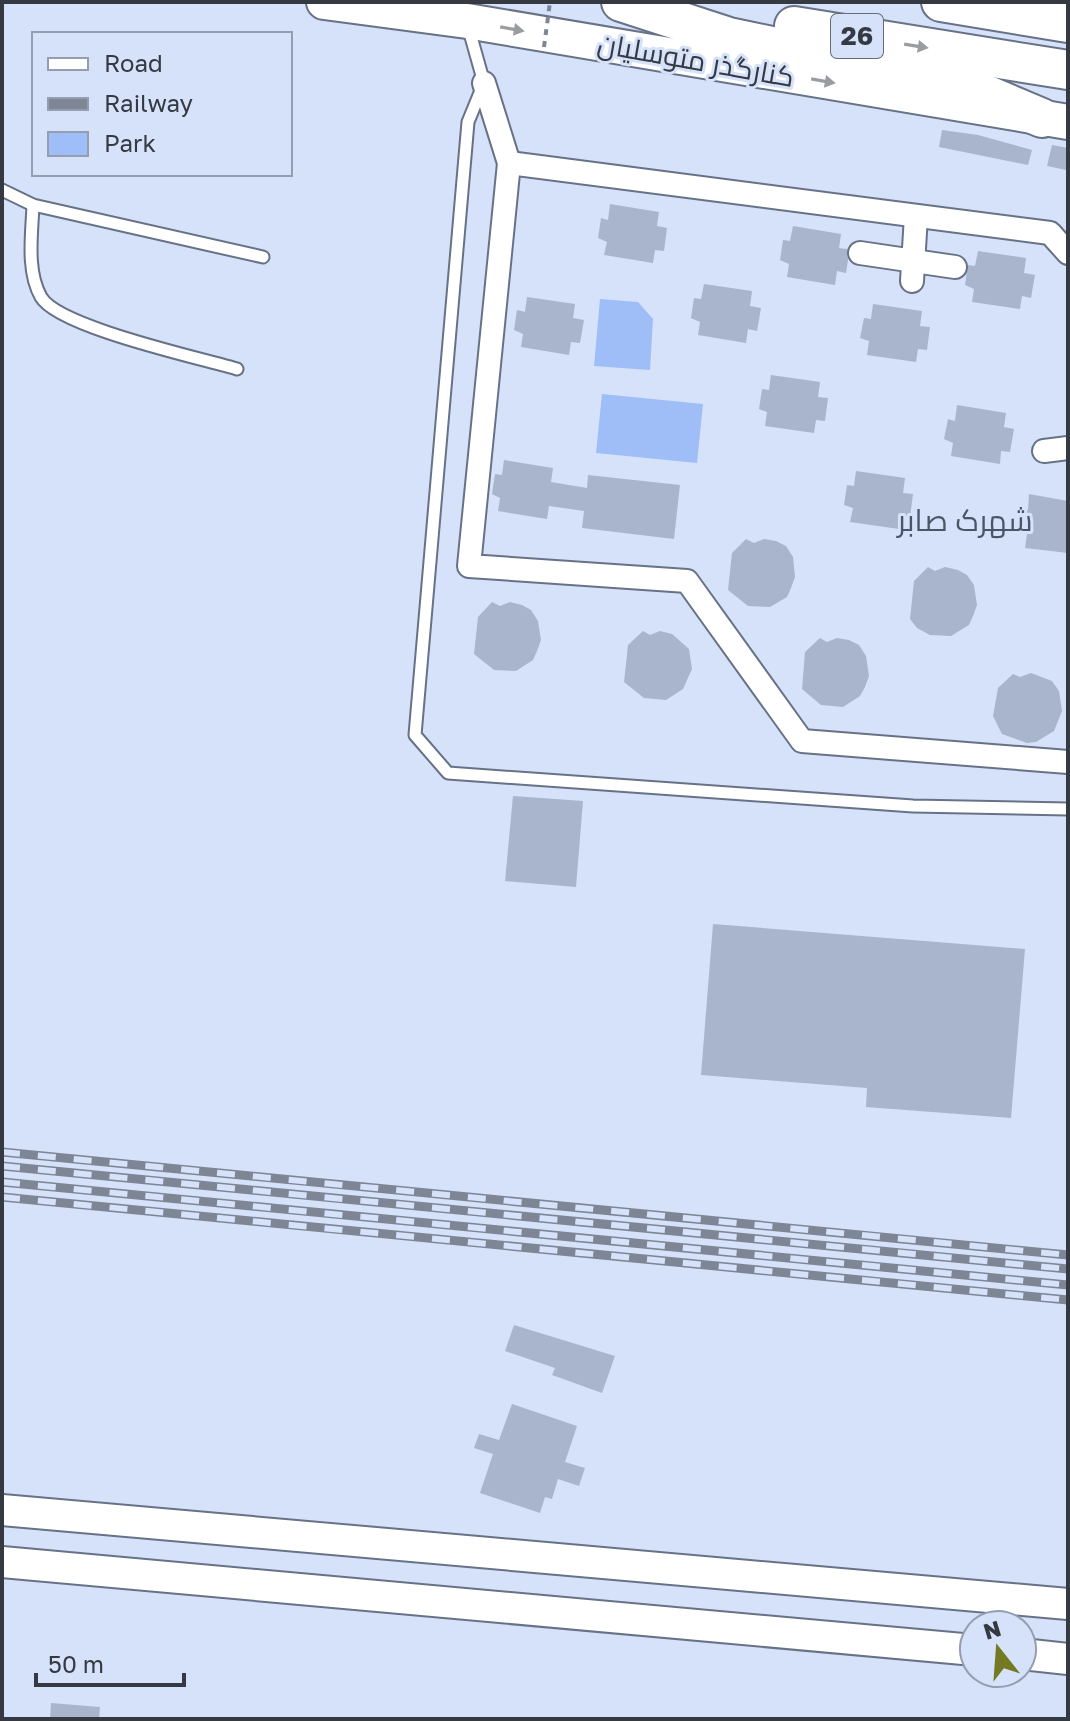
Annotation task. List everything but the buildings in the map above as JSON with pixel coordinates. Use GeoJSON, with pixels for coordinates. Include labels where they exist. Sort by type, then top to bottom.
{"type":"FeatureCollection","features":[{"type":"Feature","properties":{"kind":"highway"},"geometry":{"type":"LineString","coordinates":[[621,2],[729,37],[971,88],[1055,120]]}},
{"type":"Feature","properties":{"kind":"highway","name":"26"},"geometry":{"type":"LineString","coordinates":[[645,2],[1068,70]]}},
{"type":"Feature","properties":{"kind":"highway"},"geometry":{"type":"LineString","coordinates":[[941,2],[1068,23]]}},
{"type":"Feature","properties":{"kind":"main road","name":"کنارگذر متوسلیان"},"geometry":{"type":"LineString","coordinates":[[324,2],[467,21],[1055,120]]}},
{"type":"Feature","properties":{"kind":"street"},"geometry":{"type":"LineString","coordinates":[[484,83],[509,163],[469,566],[687,581],[802,741],[1068,762]]}},
{"type":"Feature","properties":{"kind":"street"},"geometry":{"type":"LineString","coordinates":[[509,163],[1050,233],[1068,253]]}},
{"type":"Feature","properties":{"kind":"street"},"geometry":{"type":"LineString","coordinates":[[913,271],[916,216]]}},
{"type":"Feature","properties":{"kind":"street"},"geometry":{"type":"LineString","coordinates":[[860,253],[913,271],[955,267]]}},
{"type":"Feature","properties":{"kind":"street"},"geometry":{"type":"LineString","coordinates":[[1044,451],[1068,448]]}},
{"type":"Feature","properties":{"kind":"street"},"geometry":{"type":"LineString","coordinates":[[2,1510],[1068,1604]]}},
{"type":"Feature","properties":{"kind":"street"},"geometry":{"type":"LineString","coordinates":[[133,1574],[136,1522]]}},
{"type":"Feature","properties":{"kind":"street"},"geometry":{"type":"LineString","coordinates":[[2,1562],[958,1649]]}},
{"type":"Feature","properties":{"kind":"street"},"geometry":{"type":"LineString","coordinates":[[1038,1656],[1068,1659]]}},
{"type":"Feature","properties":{"kind":"lane"},"geometry":{"type":"LineString","coordinates":[[467,21],[484,83],[468,122],[415,735],[448,773],[913,806],[1068,809]]}},
{"type":"Feature","properties":{"kind":"lane"},"geometry":{"type":"LineString","coordinates":[[2,190],[33,205],[263,257]]}},
{"type":"Feature","properties":{"kind":"lane"},"geometry":{"type":"LineString","coordinates":[[33,205],[31,253],[36,281],[41,298],[55,311],[84,325],[237,369]]}},
{"type":"Feature","properties":{"kind":"path"},"geometry":{"type":"LineString","coordinates":[[544,47],[550,2]]}},
{"type":"Feature","properties":{"kind":"green space"},"geometry":{"type":"Polygon","coordinates":[[[600,299],[638,302],[653,319],[650,370],[594,366],[600,299]]]}},
{"type":"Feature","properties":{"kind":"green space"},"geometry":{"type":"Polygon","coordinates":[[[602,394],[703,404],[697,463],[596,453],[602,394]]]}},
{"type":"Feature","properties":{"kind":"railway"},"geometry":{"type":"LineString","coordinates":[[2,1152],[1068,1255]]}},
{"type":"Feature","properties":{"kind":"railway"},"geometry":{"type":"LineString","coordinates":[[2,1166],[1068,1269]]}},
{"type":"Feature","properties":{"kind":"railway"},"geometry":{"type":"LineString","coordinates":[[2,1182],[1068,1285]]}},
{"type":"Feature","properties":{"kind":"railway"},"geometry":{"type":"LineString","coordinates":[[2,1197],[1068,1300]]}},
{"type":"Feature","properties":{"kind":"district","name":"شهرک صابر"},"geometry":{"type":"Point","coordinates":[965,521]}}]}
